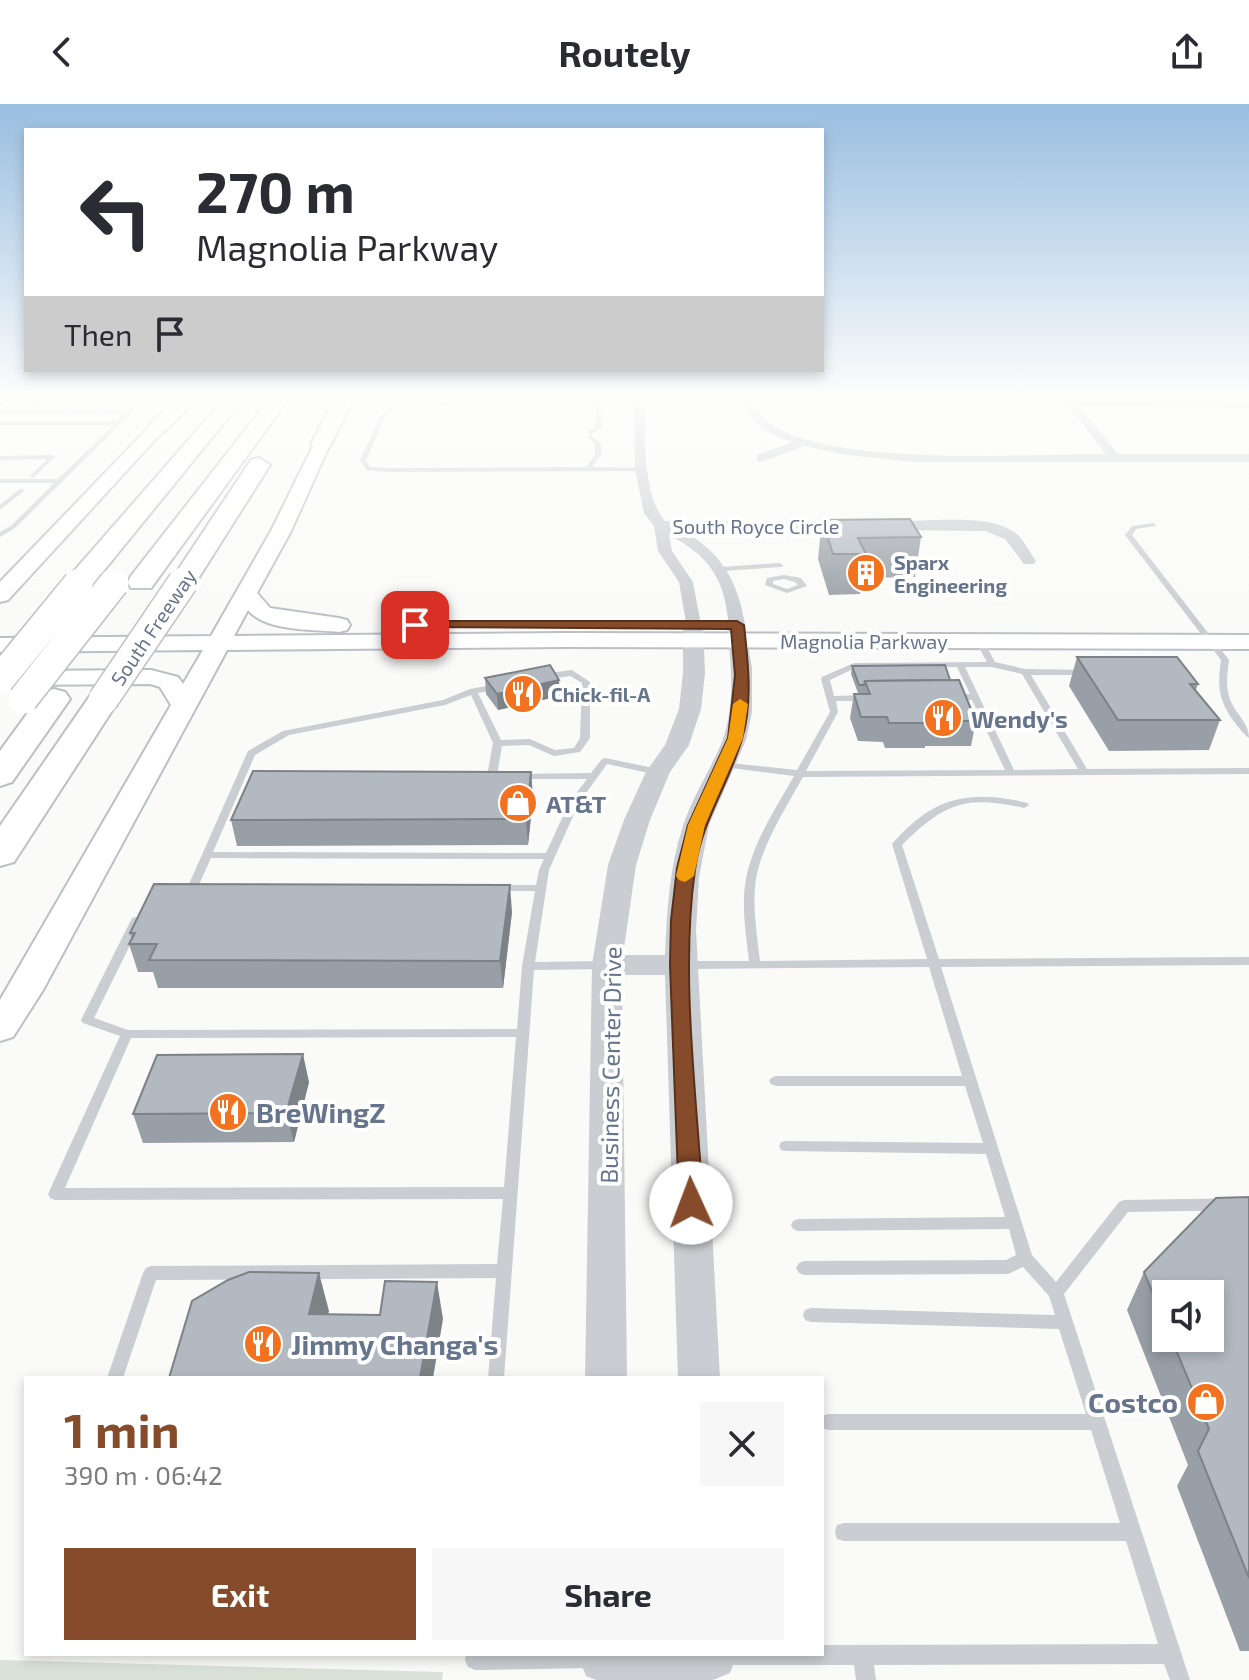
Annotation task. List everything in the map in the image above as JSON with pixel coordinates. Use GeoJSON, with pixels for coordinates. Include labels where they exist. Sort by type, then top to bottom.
{"type":"FeatureCollection","features":[{"type":"Feature","properties":{"kind":"highway"},"geometry":{"type":"LineString","coordinates":[[0,728],[78,584],[174,471]]}},
{"type":"Feature","properties":{"kind":"highway"},"geometry":{"type":"LineString","coordinates":[[128,582],[208,471]]}},
{"type":"Feature","properties":{"kind":"highway"},"geometry":{"type":"LineString","coordinates":[[0,775],[19,689],[128,582],[220,471]]}},
{"type":"Feature","properties":{"kind":"highway","name":"South Freeway"},"geometry":{"type":"LineString","coordinates":[[0,854],[255,471]]}},
{"type":"Feature","properties":{"kind":"main road"},"geometry":{"type":"LineString","coordinates":[[2,592],[117,471]]}},
{"type":"Feature","properties":{"kind":"main road"},"geometry":{"type":"LineString","coordinates":[[0,1028],[25,990],[281,531],[309,471]]}},
{"type":"Feature","properties":{"kind":"main road"},"geometry":{"type":"LineString","coordinates":[[246,594],[262,613],[284,619],[339,625]]}},
{"type":"Feature","properties":{"kind":"main road","name":"Magnolia Parkway"},"geometry":{"type":"LineString","coordinates":[[0,627],[223,635],[317,643],[1249,621]]}},
{"type":"Feature","properties":{"kind":"main road","name":"Magnolia Parkway"},"geometry":{"type":"LineString","coordinates":[[0,645],[223,635],[339,625],[694,633]]}},
{"type":"Feature","properties":{"kind":"main road","name":"Magnolia Parkway"},"geometry":{"type":"LineString","coordinates":[[738,632],[980,642],[1249,642]]}},
{"type":"Feature","properties":{"kind":"main road"},"geometry":{"type":"LineString","coordinates":[[184,705],[231,664],[245,657],[317,643]]}},
{"type":"Feature","properties":{"kind":"main road"},"geometry":{"type":"LineString","coordinates":[[19,689],[151,677],[169,682],[184,705]]}},
{"type":"Feature","properties":{"kind":"street"},"geometry":{"type":"LineString","coordinates":[[641,471],[651,513],[661,525],[695,541],[722,569],[735,606],[742,675],[735,738],[696,825],[686,868],[680,965],[699,1376]]}},
{"type":"Feature","properties":{"kind":"street"},"geometry":{"type":"LineString","coordinates":[[661,525],[665,551],[686,582],[694,633]]}},
{"type":"Feature","properties":{"kind":"street","name":"South Royce Circle"},"geometry":{"type":"LineString","coordinates":[[661,525],[985,527],[1013,539],[1029,561]]}},
{"type":"Feature","properties":{"kind":"street","name":"Business Center Drive"},"geometry":{"type":"LineString","coordinates":[[606,1376],[607,965],[622,865],[637,820],[658,772],[677,745],[690,709],[694,633]]}},
{"type":"Feature","properties":{"kind":"street"},"geometry":{"type":"LineString","coordinates":[[607,965],[680,965]]}},
{"type":"Feature","properties":{"kind":"street"},"geometry":{"type":"LineString","coordinates":[[604,1664],[713,1663]]}},
{"type":"Feature","properties":{"kind":"lane"},"geometry":{"type":"LineString","coordinates":[[33,476],[38,471]]}},
{"type":"Feature","properties":{"kind":"lane"},"geometry":{"type":"LineString","coordinates":[[0,535],[13,527],[71,471]]}},
{"type":"Feature","properties":{"kind":"lane"},"geometry":{"type":"LineString","coordinates":[[0,481],[60,481]]}},
{"type":"Feature","properties":{"kind":"lane"},"geometry":{"type":"LineString","coordinates":[[0,508],[22,490]]}},
{"type":"Feature","properties":{"kind":"lane"},"geometry":{"type":"LineString","coordinates":[[1153,525],[1134,527],[1128,535],[1225,660],[1220,688],[1230,711],[1249,735]]}},
{"type":"Feature","properties":{"kind":"lane"},"geometry":{"type":"LineString","coordinates":[[722,569],[779,565]]}},
{"type":"Feature","properties":{"kind":"lane"},"geometry":{"type":"LineString","coordinates":[[980,642],[992,664]]}},
{"type":"Feature","properties":{"kind":"lane"},"geometry":{"type":"LineString","coordinates":[[755,964],[750,921],[751,879],[764,839],[834,712],[825,679],[854,666],[992,664],[1025,672],[1096,672]]}},
{"type":"Feature","properties":{"kind":"lane"},"geometry":{"type":"LineString","coordinates":[[960,665],[1011,773]]}},
{"type":"Feature","properties":{"kind":"lane"},"geometry":{"type":"LineString","coordinates":[[1025,672],[1084,772]]}},
{"type":"Feature","properties":{"kind":"lane"},"geometry":{"type":"LineString","coordinates":[[498,743],[530,742],[554,753],[577,750],[585,738],[586,682],[572,673],[534,679]]}},
{"type":"Feature","properties":{"kind":"lane"},"geometry":{"type":"LineString","coordinates":[[193,887],[247,777],[251,753],[286,733],[445,702],[473,691],[516,684]]}},
{"type":"Feature","properties":{"kind":"lane"},"geometry":{"type":"LineString","coordinates":[[473,691],[498,743],[492,776]]}},
{"type":"Feature","properties":{"kind":"lane"},"geometry":{"type":"LineString","coordinates":[[947,697],[976,697]]}},
{"type":"Feature","properties":{"kind":"lane"},"geometry":{"type":"LineString","coordinates":[[830,699],[874,698]]}},
{"type":"Feature","properties":{"kind":"lane"},"geometry":{"type":"LineString","coordinates":[[496,1376],[528,966],[541,888],[550,856],[574,803],[605,761],[658,772]]}},
{"type":"Feature","properties":{"kind":"lane"},"geometry":{"type":"LineString","coordinates":[[723,764],[802,774],[1249,771]]}},
{"type":"Feature","properties":{"kind":"lane"},"geometry":{"type":"LineString","coordinates":[[478,776],[594,776]]}},
{"type":"Feature","properties":{"kind":"lane"},"geometry":{"type":"LineString","coordinates":[[1024,805],[980,797],[954,802],[925,816],[897,844],[1025,1258],[1056,1293],[1180,1680]]}},
{"type":"Feature","properties":{"kind":"lane"},"geometry":{"type":"LineString","coordinates":[[207,855],[550,856]]}},
{"type":"Feature","properties":{"kind":"lane"},"geometry":{"type":"LineString","coordinates":[[163,894],[193,887],[209,887]]}},
{"type":"Feature","properties":{"kind":"lane"},"geometry":{"type":"LineString","coordinates":[[478,888],[541,888]]}},
{"type":"Feature","properties":{"kind":"lane"},"geometry":{"type":"LineString","coordinates":[[141,912],[87,1020],[127,1034],[523,1033]]}},
{"type":"Feature","properties":{"kind":"lane"},"geometry":{"type":"LineString","coordinates":[[680,965],[1249,961]]}},
{"type":"Feature","properties":{"kind":"lane"},"geometry":{"type":"LineString","coordinates":[[528,966],[607,965]]}},
{"type":"Feature","properties":{"kind":"lane"},"geometry":{"type":"LineString","coordinates":[[127,1034],[55,1194],[510,1193]]}},
{"type":"Feature","properties":{"kind":"lane"},"geometry":{"type":"LineString","coordinates":[[776,1081],[971,1081]]}},
{"type":"Feature","properties":{"kind":"lane"},"geometry":{"type":"LineString","coordinates":[[786,1146],[992,1149]]}},
{"type":"Feature","properties":{"kind":"lane"},"geometry":{"type":"LineString","coordinates":[[1056,1293],[1124,1206],[1249,1204]]}},
{"type":"Feature","properties":{"kind":"lane"},"geometry":{"type":"LineString","coordinates":[[798,1225],[1014,1223]]}},
{"type":"Feature","properties":{"kind":"lane"},"geometry":{"type":"LineString","coordinates":[[804,1268],[1008,1267],[1025,1258]]}},
{"type":"Feature","properties":{"kind":"lane"},"geometry":{"type":"LineString","coordinates":[[116,1376],[151,1273],[503,1271]]}},
{"type":"Feature","properties":{"kind":"lane"},"geometry":{"type":"LineString","coordinates":[[811,1315],[1066,1322]]}},
{"type":"Feature","properties":{"kind":"lane"},"geometry":{"type":"LineString","coordinates":[[828,1422],[1097,1422]]}},
{"type":"Feature","properties":{"kind":"lane"},"geometry":{"type":"LineString","coordinates":[[844,1532],[1132,1532]]}},
{"type":"Feature","properties":{"kind":"lane"},"geometry":{"type":"LineString","coordinates":[[713,1663],[862,1654],[1171,1654]]}},
{"type":"Feature","properties":{"kind":"lane"},"geometry":{"type":"LineString","coordinates":[[862,1654],[866,1680]]}},
{"type":"Feature","properties":{"kind":"lane"},"geometry":{"type":"LineString","coordinates":[[476,1656],[475,1660],[604,1664]]}},
{"type":"Feature","properties":{"kind":"shaded area"},"geometry":{"type":"Polygon","coordinates":[[[0,1660],[443,1672],[442,1680],[0,1680],[0,1660]]]}},
{"type":"Feature","properties":{"kind":"building"},"geometry":{"type":"Polygon","coordinates":[[[910,519],[921,537],[858,538],[866,554],[833,554],[822,520],[910,519]]]}},
{"type":"Feature","properties":{"kind":"building"},"geometry":{"type":"Polygon","coordinates":[[[1077,657],[1177,657],[1198,684],[1190,684],[1220,720],[1118,720],[1077,657]]]}},
{"type":"Feature","properties":{"kind":"building"},"geometry":{"type":"Polygon","coordinates":[[[550,665],[559,680],[497,694],[485,678],[550,665]]]}},
{"type":"Feature","properties":{"kind":"building"},"geometry":{"type":"Polygon","coordinates":[[[945,665],[950,680],[865,681],[864,685],[859,685],[852,666],[945,665]]]}},
{"type":"Feature","properties":{"kind":"building"},"geometry":{"type":"Polygon","coordinates":[[[959,680],[976,721],[889,723],[887,717],[861,717],[854,694],[870,694],[865,681],[959,680]]]}},
{"type":"Feature","properties":{"kind":"building"},"geometry":{"type":"Polygon","coordinates":[[[253,771],[531,772],[526,819],[231,820],[253,771]]]}},
{"type":"Feature","properties":{"kind":"building"},"geometry":{"type":"Polygon","coordinates":[[[154,884],[510,885],[500,961],[149,960],[157,944],[129,944],[135,933],[130,933],[154,884]]]}},
{"type":"Feature","properties":{"kind":"building"},"geometry":{"type":"Polygon","coordinates":[[[303,1054],[286,1113],[133,1114],[157,1055],[303,1054]]]}},
{"type":"Feature","properties":{"kind":"building"},"geometry":{"type":"Polygon","coordinates":[[[1249,1197],[1249,1578],[1198,1451],[1209,1429],[1177,1352],[1224,1352],[1224,1280],[1152,1280],[1152,1292],[1144,1272],[1216,1198],[1249,1197]]]}},
{"type":"Feature","properties":{"kind":"building"},"geometry":{"type":"Polygon","coordinates":[[[249,1272],[319,1273],[309,1314],[380,1315],[385,1281],[437,1282],[420,1376],[170,1376],[192,1301],[249,1272]]]}},
{"type":"Feature","properties":{"kind":"slow traffic"},"geometry":{"type":"LineString","coordinates":[[685,876],[696,825],[735,738],[740,704]]}},
{"type":"Feature","properties":{"kind":"place","name":"Sparx Engineering"},"geometry":{"type":"Point","coordinates":[866,573]}},
{"type":"Feature","properties":{"kind":"place","name":"Chick-fil-A"},"geometry":{"type":"Point","coordinates":[523,694]}},
{"type":"Feature","properties":{"kind":"place","name":"Wendy's"},"geometry":{"type":"Point","coordinates":[943,718]}},
{"type":"Feature","properties":{"kind":"place","name":"AT&T"},"geometry":{"type":"Point","coordinates":[518,803]}},
{"type":"Feature","properties":{"kind":"place","name":"BreWingZ"},"geometry":{"type":"Point","coordinates":[228,1112]}},
{"type":"Feature","properties":{"kind":"place","name":"Jimmy Changa's"},"geometry":{"type":"Point","coordinates":[263,1344]}},
{"type":"Feature","properties":{"kind":"place","name":"Costco"},"geometry":{"type":"Point","coordinates":[1206,1402]}},
{"type":"Feature","properties":{"kind":"route"},"geometry":{"type":"LineString","coordinates":[[415,625],[737,625],[742,675],[740,713],[735,738],[696,825],[686,868],[681,920],[680,965],[691,1203]]}}]}
